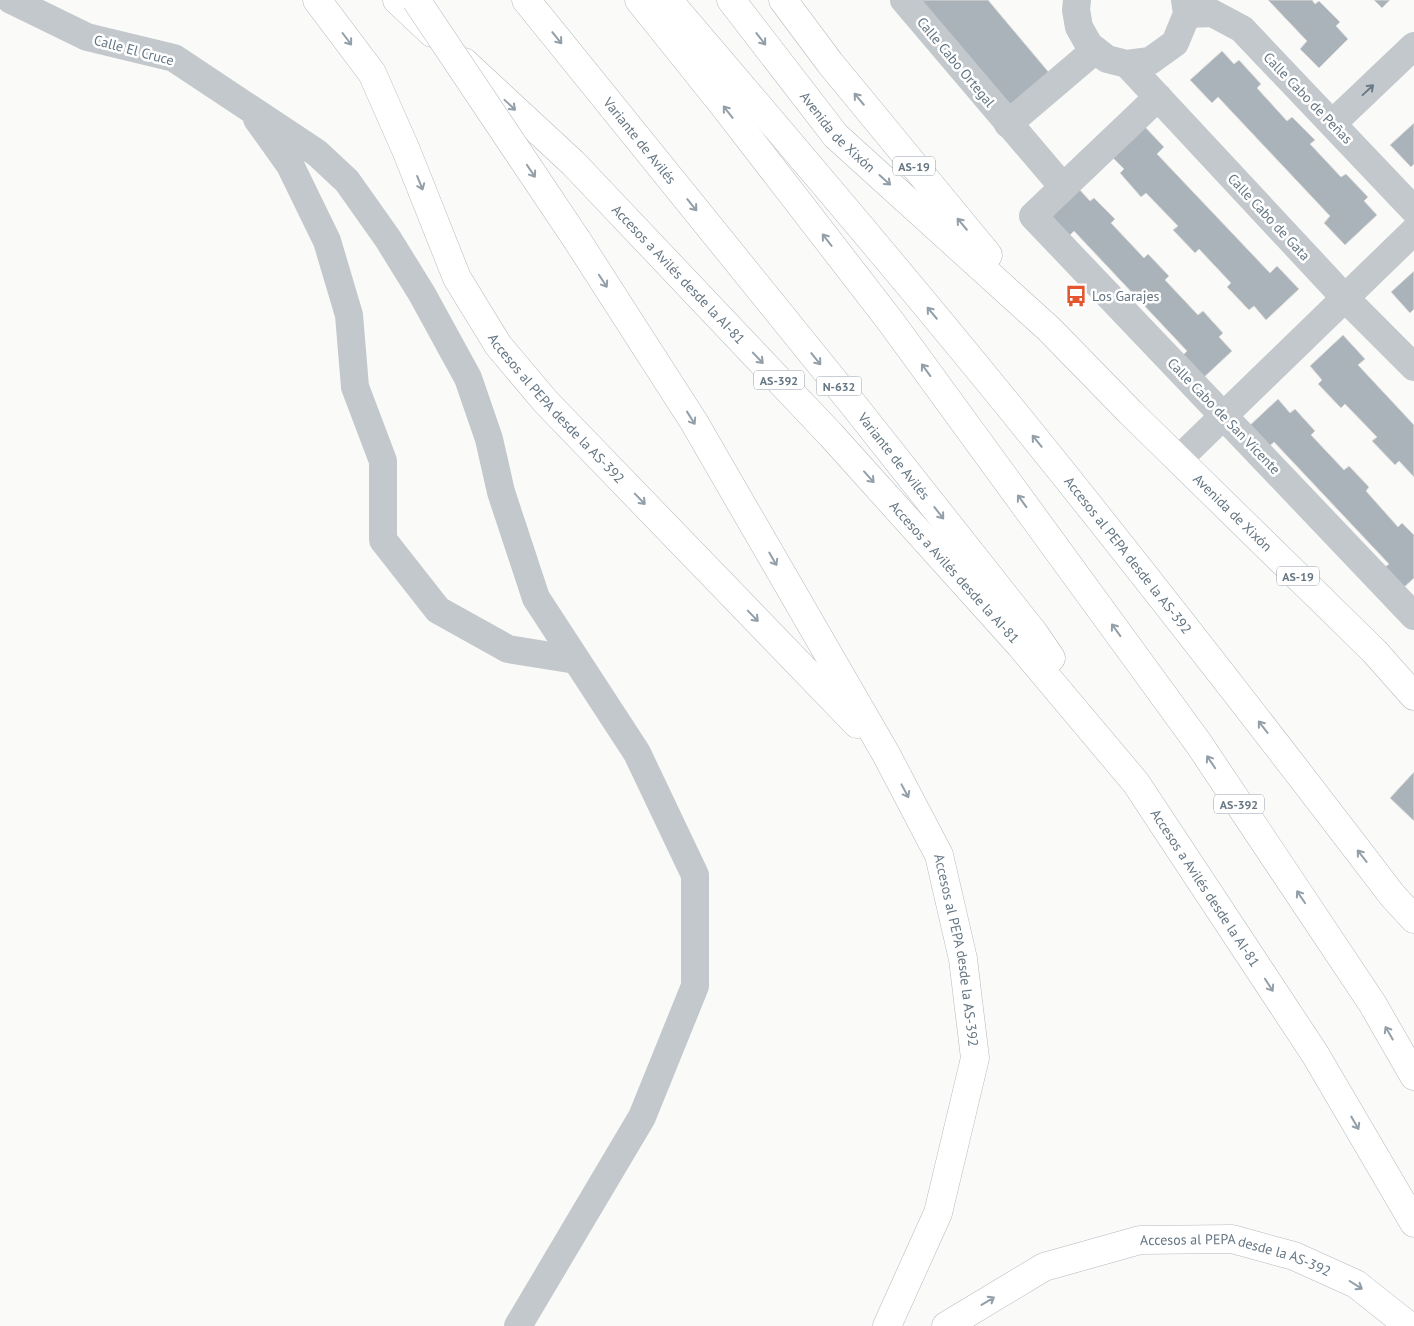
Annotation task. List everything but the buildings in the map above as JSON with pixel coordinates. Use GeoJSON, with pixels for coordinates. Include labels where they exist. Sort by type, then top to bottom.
{"type":"FeatureCollection","features":[{"type":"Feature","properties":{"kind":"main road","name":"Accesos al PEPA desde la AS-392"},"geometry":{"type":"LineString","coordinates":[[317,0],[372,73],[406,150],[457,278],[498,345],[546,402],[880,748]]}},
{"type":"Feature","properties":{"kind":"main road","name":"Accesos a Avilés desde la AI-81"},"geometry":{"type":"LineString","coordinates":[[397,0],[573,163],[824,427],[1020,645],[1136,783],[1314,1054],[1414,1223]]}},
{"type":"Feature","properties":{"kind":"main road","name":"Accesos al PEPA desde la AS-392"},"geometry":{"type":"LineString","coordinates":[[416,0],[577,240],[694,422],[939,855],[963,959],[975,1058],[938,1213],[888,1326]]}},
{"type":"Feature","properties":{"kind":"main road","name":"Variante de Avilés"},"geometry":{"type":"LineString","coordinates":[[526,0],[852,403],[1034,632],[1136,783]]}},
{"type":"Feature","properties":{"kind":"main road","name":"AS-392"},"geometry":{"type":"LineString","coordinates":[[639,0],[891,322],[1199,744],[1372,1003],[1414,1076]]}},
{"type":"Feature","properties":{"kind":"main road","name":"Accesos al PEPA desde la AS-392"},"geometry":{"type":"LineString","coordinates":[[668,0],[836,197],[1079,492],[1190,632],[1392,895],[1414,919]]}},
{"type":"Feature","properties":{"kind":"main road","name":"Accesos al PEPA desde la AS-392"},"geometry":{"type":"LineString","coordinates":[[685,0],[836,197]]}},
{"type":"Feature","properties":{"kind":"main road","name":"Avenida de Xixón"},"geometry":{"type":"LineString","coordinates":[[731,0],[836,136],[1049,329],[1179,460],[1374,651],[1414,696]]}},
{"type":"Feature","properties":{"kind":"main road","name":"Avenida de Xixón"},"geometry":{"type":"LineString","coordinates":[[783,0],[830,63],[1049,329]]}},
{"type":"Feature","properties":{"kind":"main road","name":"Accesos al PEPA desde la AS-392"},"geometry":{"type":"LineString","coordinates":[[946,1326],[1044,1267],[1140,1240],[1232,1240],[1294,1256],[1356,1284],[1409,1326]]}},
{"type":"Feature","properties":{"kind":"street","name":"Calle El Cruce"},"geometry":{"type":"LineString","coordinates":[[11,0],[87,37],[174,58],[317,152],[347,181],[388,239],[422,294],[468,378],[489,439],[501,492],[536,598],[637,753],[695,875],[695,986],[642,1117],[518,1326]]}},
{"type":"Feature","properties":{"kind":"street","name":"Calle Cabo Ortegal"},"geometry":{"type":"LineString","coordinates":[[904,0],[1063,188]]}},
{"type":"Feature","properties":{"kind":"street"},"geometry":{"type":"LineString","coordinates":[[1073,3],[1079,27],[1090,45],[1107,59],[1127,64],[1150,61],[1175,43],[1186,7]]}},
{"type":"Feature","properties":{"kind":"street","name":"Calle Cabo de Peñas"},"geometry":{"type":"LineString","coordinates":[[1186,7],[1212,13],[1242,29],[1414,210]]}},
{"type":"Feature","properties":{"kind":"street"},"geometry":{"type":"LineString","coordinates":[[1332,123],[1413,47]]}},
{"type":"Feature","properties":{"kind":"street"},"geometry":{"type":"LineString","coordinates":[[1008,124],[1095,50]]}},
{"type":"Feature","properties":{"kind":"street","name":"Calle Cabo de Gata"},"geometry":{"type":"LineString","coordinates":[[1127,64],[1345,298],[1414,367]]}},
{"type":"Feature","properties":{"kind":"street"},"geometry":{"type":"LineString","coordinates":[[1063,188],[1158,97]]}},
{"type":"Feature","properties":{"kind":"street"},"geometry":{"type":"LineString","coordinates":[[246,104],[290,165],[327,241],[349,315],[355,387],[383,461],[383,540],[438,610],[508,649],[576,660]]}},
{"type":"Feature","properties":{"kind":"street","name":"Calle Cabo de San Vicente"},"geometry":{"type":"LineString","coordinates":[[1063,188],[1033,216],[1413,613]]}},
{"type":"Feature","properties":{"kind":"street"},"geometry":{"type":"LineString","coordinates":[[1179,460],[1414,231]]}},
{"type":"Feature","properties":{"kind":"place","name":"Los Garajes"},"geometry":{"type":"Point","coordinates":[1076,296]}}]}
